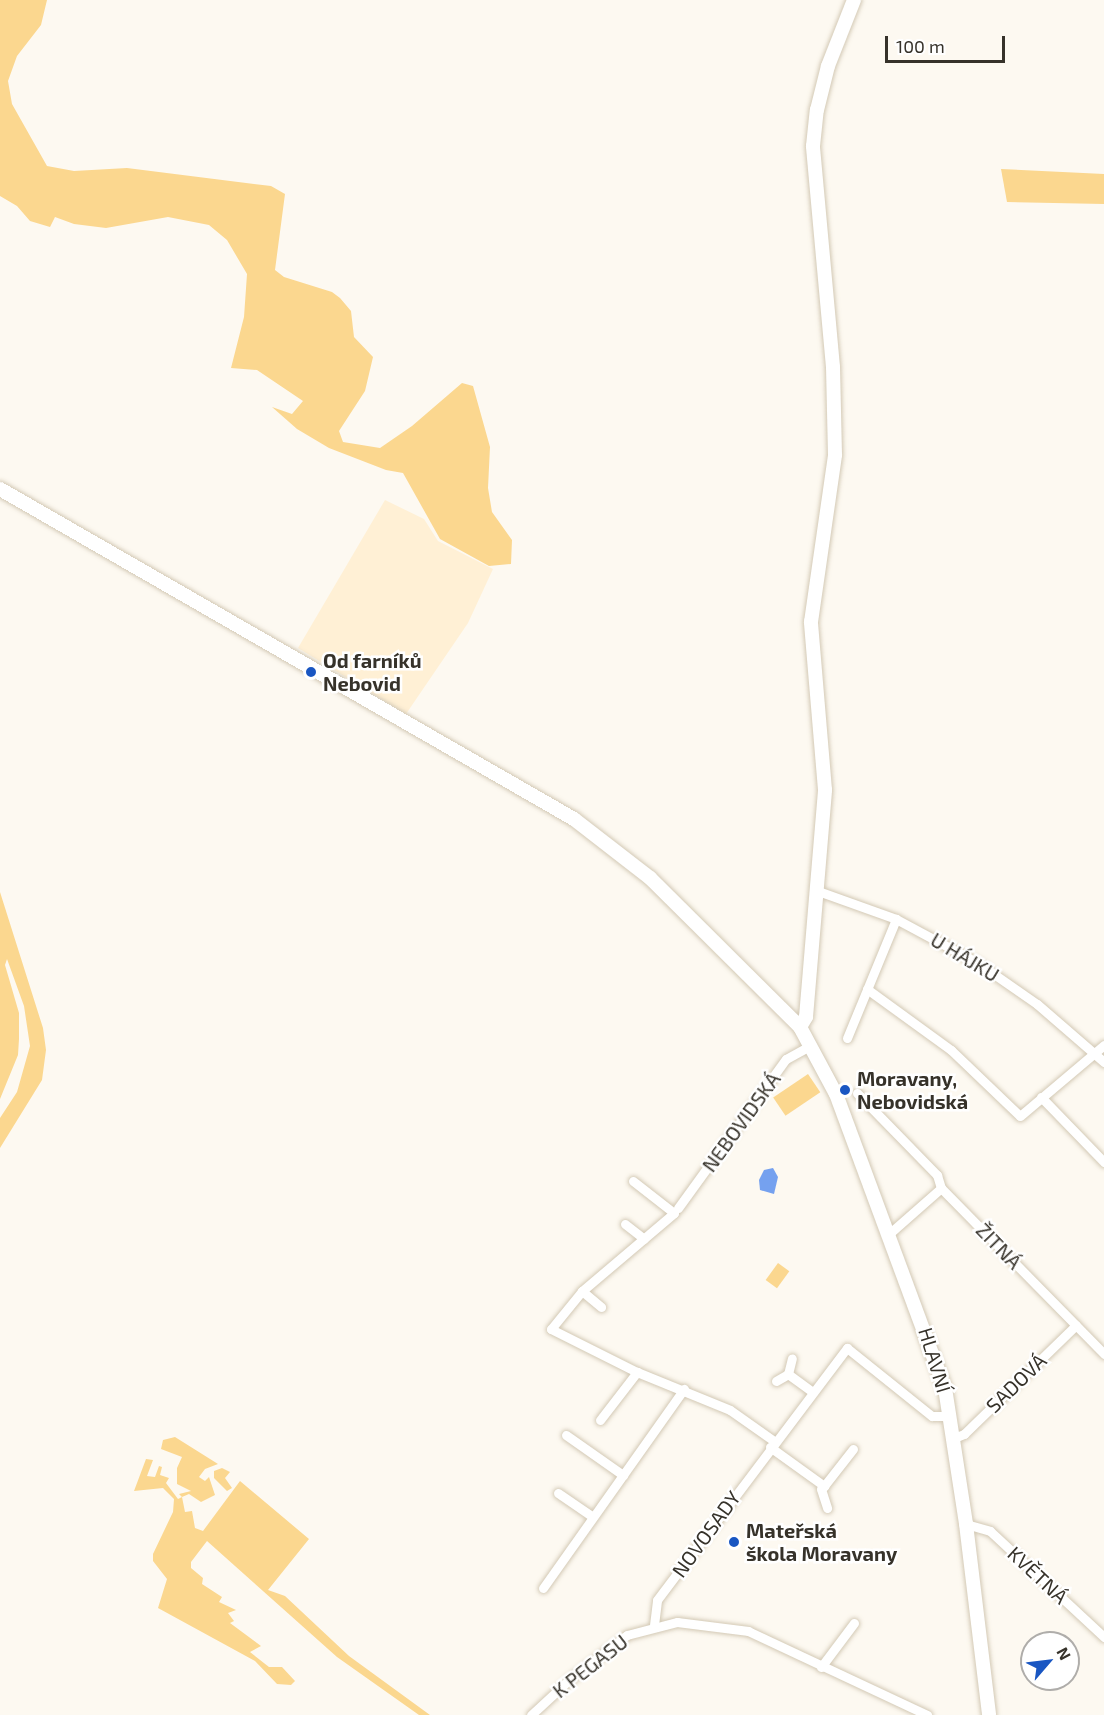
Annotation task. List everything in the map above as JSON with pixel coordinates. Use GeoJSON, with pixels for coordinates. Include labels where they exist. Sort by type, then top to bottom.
{"type":"FeatureCollection","features":[{"type":"Feature","properties":{"kind":"street"},"geometry":{"type":"LineString","coordinates":[[800,1027],[806,1017],[825,790],[811,622],[835,454],[833,368],[813,146],[817,110],[828,66],[854,0]]}},
{"type":"Feature","properties":{"kind":"street","name":"HLAVNÍ"},"geometry":{"type":"LineString","coordinates":[[0,489],[574,819],[651,878],[800,1027],[836,1094],[932,1345],[951,1416],[989,1715]]}},
{"type":"Feature","properties":{"kind":"street","name":"U HÁJKU"},"geometry":{"type":"LineString","coordinates":[[818,891],[896,919],[1009,983],[1104,1062]]}},
{"type":"Feature","properties":{"kind":"street"},"geometry":{"type":"LineString","coordinates":[[847,1038],[896,919]]}},
{"type":"Feature","properties":{"kind":"street"},"geometry":{"type":"LineString","coordinates":[[867,989],[951,1050],[1020,1116],[1104,1044]]}},
{"type":"Feature","properties":{"kind":"street","name":"NEBOVIDSKÁ"},"geometry":{"type":"LineString","coordinates":[[678,1208],[786,1059],[811,1045]]}},
{"type":"Feature","properties":{"kind":"street","name":"ŽITNÁ"},"geometry":{"type":"LineString","coordinates":[[857,1093],[937,1175],[941,1188],[1104,1354]]}},
{"type":"Feature","properties":{"kind":"street"},"geometry":{"type":"LineString","coordinates":[[1041,1097],[1104,1162]]}},
{"type":"Feature","properties":{"kind":"street"},"geometry":{"type":"LineString","coordinates":[[633,1180],[674,1213],[582,1291],[551,1329],[637,1372],[684,1389],[730,1410],[825,1486]]}},
{"type":"Feature","properties":{"kind":"street"},"geometry":{"type":"LineString","coordinates":[[890,1233],[941,1188]]}},
{"type":"Feature","properties":{"kind":"street"},"geometry":{"type":"LineString","coordinates":[[625,1224],[644,1239]]}},
{"type":"Feature","properties":{"kind":"street"},"geometry":{"type":"LineString","coordinates":[[582,1291],[601,1307]]}},
{"type":"Feature","properties":{"kind":"street","name":"SADOVÁ"},"geometry":{"type":"LineString","coordinates":[[954,1438],[964,1434],[1076,1325]]}},
{"type":"Feature","properties":{"kind":"street","name":"NOVOSADY"},"geometry":{"type":"LineString","coordinates":[[654,1625],[657,1600],[811,1391],[847,1348],[932,1416],[951,1416]]}},
{"type":"Feature","properties":{"kind":"street"},"geometry":{"type":"LineString","coordinates":[[776,1381],[788,1374],[792,1358]]}},
{"type":"Feature","properties":{"kind":"street"},"geometry":{"type":"LineString","coordinates":[[600,1420],[637,1372]]}},
{"type":"Feature","properties":{"kind":"street"},"geometry":{"type":"LineString","coordinates":[[788,1374],[811,1391]]}},
{"type":"Feature","properties":{"kind":"street"},"geometry":{"type":"LineString","coordinates":[[543,1588],[684,1389]]}},
{"type":"Feature","properties":{"kind":"street"},"geometry":{"type":"LineString","coordinates":[[566,1435],[623,1475]]}},
{"type":"Feature","properties":{"kind":"street"},"geometry":{"type":"LineString","coordinates":[[827,1508],[822,1489],[853,1449]]}},
{"type":"Feature","properties":{"kind":"street"},"geometry":{"type":"LineString","coordinates":[[558,1493],[592,1517]]}},
{"type":"Feature","properties":{"kind":"street","name":"KVĚTNÁ"},"geometry":{"type":"LineString","coordinates":[[966,1524],[990,1531],[1104,1637]]}},
{"type":"Feature","properties":{"kind":"street","name":"K PEGASU"},"geometry":{"type":"LineString","coordinates":[[534,1714],[619,1640],[654,1625],[701,1623],[736,1628],[927,1715]]}},
{"type":"Feature","properties":{"kind":"street"},"geometry":{"type":"LineString","coordinates":[[821,1666],[854,1623]]}},
{"type":"Feature","properties":{"kind":"shaded area"},"geometry":{"type":"Polygon","coordinates":[[[0,0],[47,0],[41,25],[17,56],[8,81],[12,104],[47,166],[74,171],[127,168],[271,186],[285,194],[275,270],[284,277],[332,292],[340,298],[351,311],[354,337],[373,357],[365,391],[339,431],[343,442],[380,448],[412,426],[462,383],[473,386],[490,447],[488,488],[492,512],[512,540],[511,564],[489,566],[440,539],[403,473],[386,470],[329,448],[297,429],[272,407],[292,414],[303,401],[257,370],[231,368],[244,317],[247,274],[227,240],[209,225],[168,217],[106,228],[74,224],[55,217],[50,227],[30,221],[17,206],[0,196],[0,0]]]}},
{"type":"Feature","properties":{"kind":"shaded area"},"geometry":{"type":"Polygon","coordinates":[[[1001,169],[1104,174],[1104,204],[1007,202],[1001,169]]]}},
{"type":"Feature","properties":{"kind":"shaded area"},"geometry":{"type":"Polygon","coordinates":[[[385,500],[424,519],[438,541],[493,569],[468,623],[406,714],[298,648],[385,500]]]}},
{"type":"Feature","properties":{"kind":"shaded area"},"geometry":{"type":"Polygon","coordinates":[[[0,892],[43,1028],[46,1050],[42,1080],[0,1148],[0,1118],[17,1092],[30,1046],[24,1006],[7,959],[5,965],[19,1013],[19,1039],[18,1055],[0,1099],[0,892]]]}},
{"type":"Feature","properties":{"kind":"shaded area"},"geometry":{"type":"Polygon","coordinates":[[[808,1074],[820,1092],[785,1116],[773,1097],[808,1074]]]}},
{"type":"Feature","properties":{"kind":"shaded area"},"geometry":{"type":"Polygon","coordinates":[[[778,1263],[789,1271],[777,1288],[766,1280],[778,1263]]]}},
{"type":"Feature","properties":{"kind":"shaded area"},"geometry":{"type":"Polygon","coordinates":[[[175,1437],[218,1464],[205,1469],[199,1477],[205,1481],[209,1477],[215,1495],[201,1502],[189,1494],[182,1497],[179,1494],[191,1491],[177,1484],[177,1468],[182,1457],[161,1449],[163,1440],[175,1437]]]}},
{"type":"Feature","properties":{"kind":"shaded area"},"geometry":{"type":"Polygon","coordinates":[[[146,1459],[153,1460],[147,1476],[155,1477],[159,1466],[162,1467],[160,1475],[169,1478],[166,1483],[178,1499],[182,1497],[185,1512],[192,1511],[195,1528],[203,1531],[240,1481],[309,1539],[268,1590],[285,1596],[349,1656],[430,1715],[419,1715],[337,1657],[207,1541],[191,1562],[191,1568],[203,1578],[202,1584],[222,1597],[219,1602],[236,1610],[228,1613],[234,1621],[230,1623],[261,1646],[250,1652],[269,1667],[282,1667],[295,1681],[291,1685],[277,1684],[255,1661],[158,1608],[167,1579],[153,1561],[153,1554],[173,1512],[174,1499],[163,1488],[134,1491],[146,1459]]]}},
{"type":"Feature","properties":{"kind":"shaded area"},"geometry":{"type":"Polygon","coordinates":[[[222,1468],[230,1472],[225,1478],[232,1488],[227,1491],[214,1478],[214,1471],[222,1468]]]}},
{"type":"Feature","properties":{"kind":"water"},"geometry":{"type":"Polygon","coordinates":[[[773,1168],[778,1177],[774,1194],[760,1190],[759,1180],[764,1170],[773,1168]]]}},
{"type":"Feature","properties":{"kind":"place","name":"Od farníků Nebovid"},"geometry":{"type":"Point","coordinates":[311,672]}},
{"type":"Feature","properties":{"kind":"place","name":"Moravany, Nebovidská"},"geometry":{"type":"Point","coordinates":[845,1090]}},
{"type":"Feature","properties":{"kind":"place","name":"Mateřská škola Moravany"},"geometry":{"type":"Point","coordinates":[734,1542]}}]}
